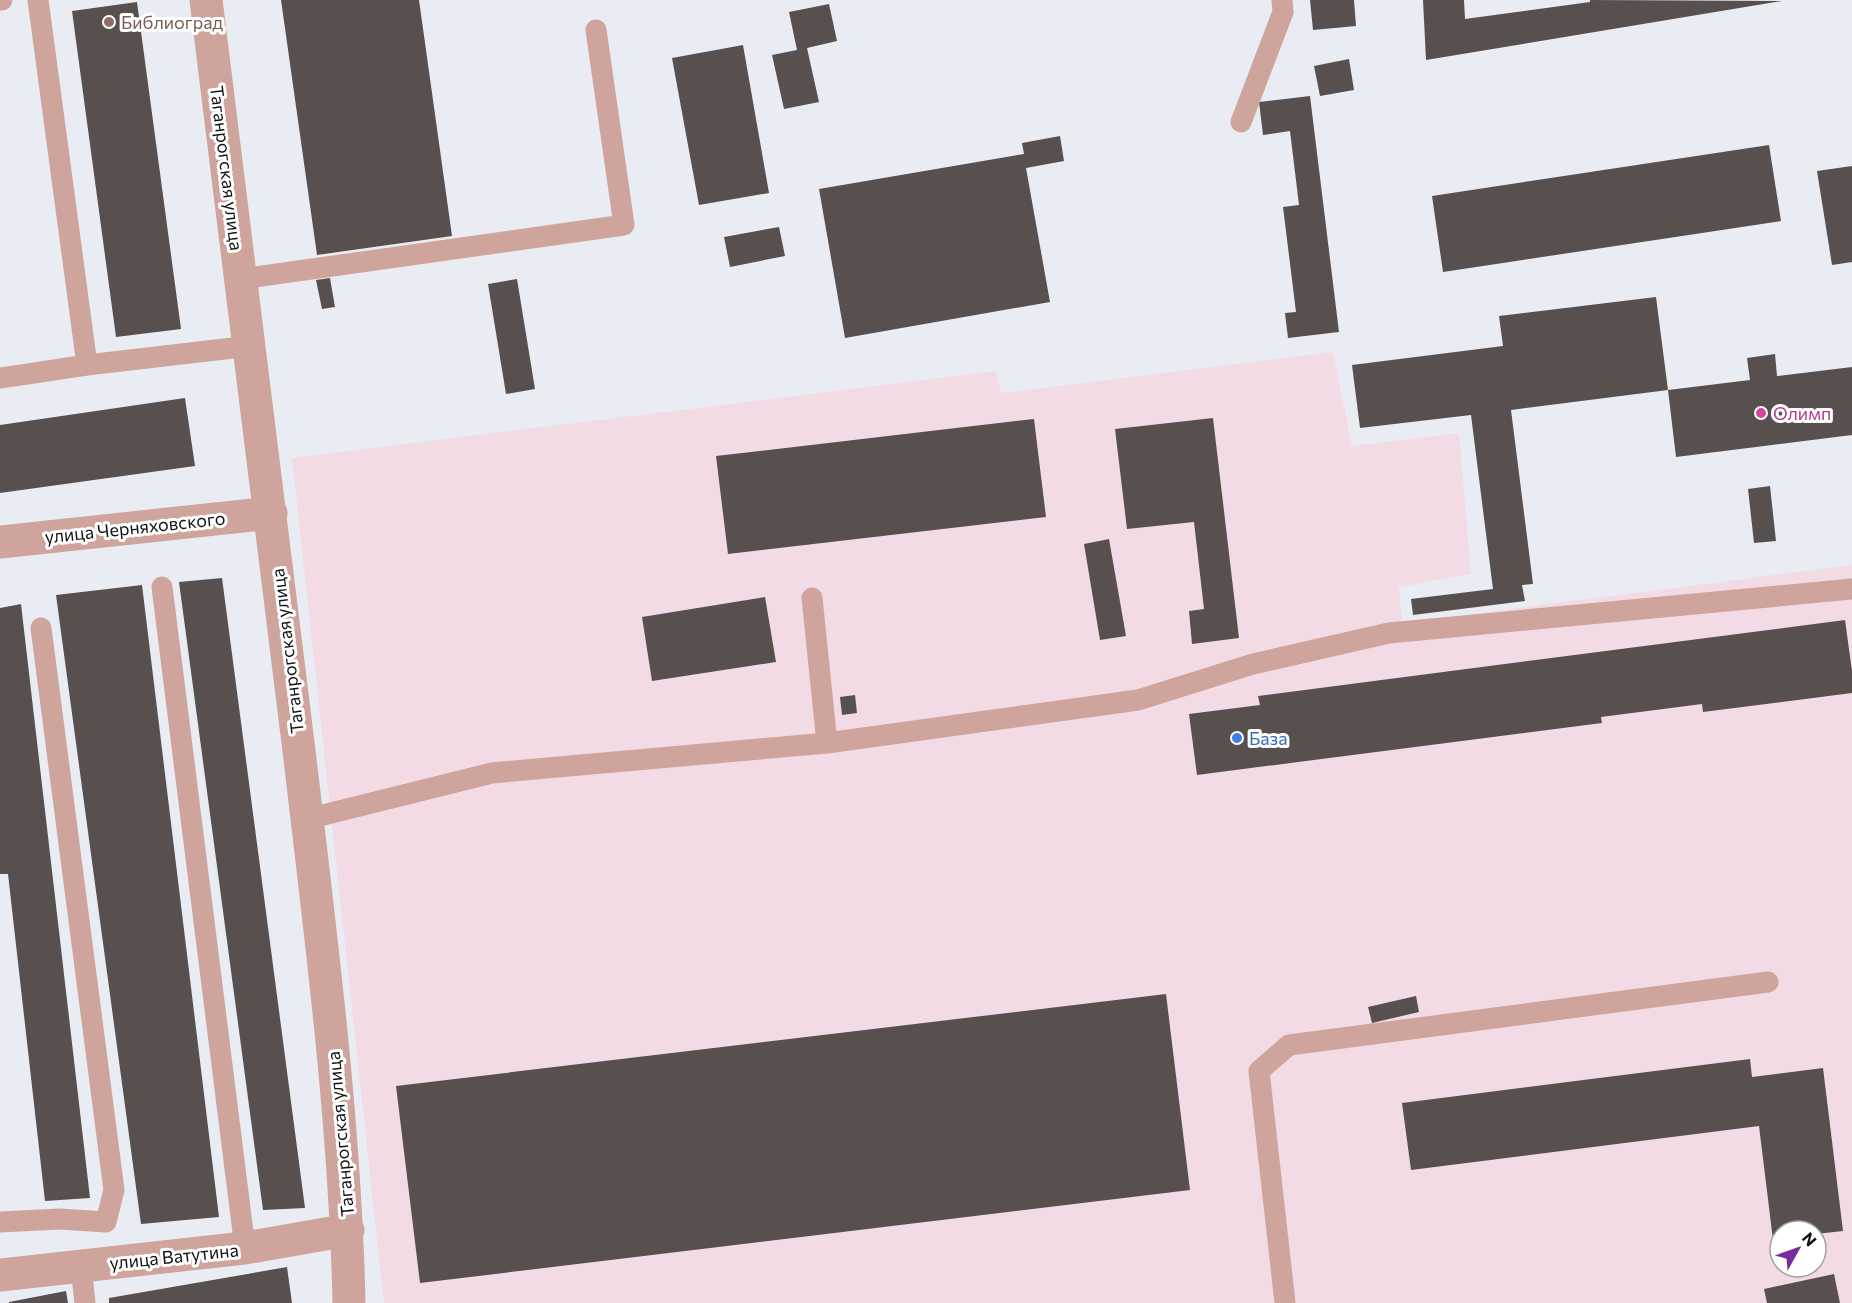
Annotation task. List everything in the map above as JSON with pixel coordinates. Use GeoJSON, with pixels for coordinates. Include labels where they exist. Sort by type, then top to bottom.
{"type":"FeatureCollection","features":[{"type":"Feature","properties":{"kind":"street","name":"Таганрогская улица"},"geometry":{"type":"LineString","coordinates":[[206,0],[271,513],[330,1019],[348,1230],[349,1303]]}},
{"type":"Feature","properties":{"kind":"street","name":"улица Черняховского"},"geometry":{"type":"LineString","coordinates":[[0,542],[271,513]]}},
{"type":"Feature","properties":{"kind":"street","name":"улица Ватутина"},"geometry":{"type":"LineString","coordinates":[[0,1275],[245,1248],[348,1230]]}},
{"type":"Feature","properties":{"kind":"lane"},"geometry":{"type":"LineString","coordinates":[[38,0],[87,365]]}},
{"type":"Feature","properties":{"kind":"lane"},"geometry":{"type":"LineString","coordinates":[[1241,122],[1283,12],[1282,0]]}},
{"type":"Feature","properties":{"kind":"lane"},"geometry":{"type":"LineString","coordinates":[[241,279],[624,225],[596,30]]}},
{"type":"Feature","properties":{"kind":"lane"},"geometry":{"type":"LineString","coordinates":[[0,378],[87,365],[250,346]]}},
{"type":"Feature","properties":{"kind":"lane"},"geometry":{"type":"LineString","coordinates":[[162,587],[245,1248]]}},
{"type":"Feature","properties":{"kind":"lane"},"geometry":{"type":"LineString","coordinates":[[307,819],[492,773],[827,743],[1138,700],[1253,663],[1389,633],[1852,589]]}},
{"type":"Feature","properties":{"kind":"lane"},"geometry":{"type":"LineString","coordinates":[[812,598],[827,743]]}},
{"type":"Feature","properties":{"kind":"lane"},"geometry":{"type":"LineString","coordinates":[[0,1222],[60,1219],[106,1222],[114,1191],[41,628]]}},
{"type":"Feature","properties":{"kind":"lane"},"geometry":{"type":"LineString","coordinates":[[1285,1303],[1259,1071],[1289,1045],[1768,982]]}},
{"type":"Feature","properties":{"kind":"lane"},"geometry":{"type":"LineString","coordinates":[[81,1266],[85,1303]]}},
{"type":"Feature","properties":{"kind":"shaded area"},"geometry":{"type":"Polygon","coordinates":[[[1333,352],[1352,446],[1459,433],[1471,574],[1399,587],[1402,623],[1852,565],[1852,1303],[384,1303],[292,458],[996,371],[1001,393],[1333,352]]]}},
{"type":"Feature","properties":{"kind":"building"},"geometry":{"type":"Polygon","coordinates":[[[281,0],[419,0],[452,236],[317,255],[281,0]]]}},
{"type":"Feature","properties":{"kind":"building"},"geometry":{"type":"Polygon","coordinates":[[[1310,0],[1354,0],[1356,26],[1313,30],[1310,0]]]}},
{"type":"Feature","properties":{"kind":"building"},"geometry":{"type":"Polygon","coordinates":[[[1423,0],[1464,0],[1465,19],[1590,2],[1590,0],[1782,1],[1426,60],[1423,0]]]}},
{"type":"Feature","properties":{"kind":"building"},"geometry":{"type":"Polygon","coordinates":[[[137,2],[181,329],[116,337],[72,11],[137,2]]]}},
{"type":"Feature","properties":{"kind":"building"},"geometry":{"type":"Polygon","coordinates":[[[829,4],[837,41],[807,48],[819,102],[784,109],[772,55],[797,50],[789,12],[829,4]]]}},
{"type":"Feature","properties":{"kind":"building"},"geometry":{"type":"Polygon","coordinates":[[[743,45],[769,193],[699,205],[672,58],[743,45]]]}},
{"type":"Feature","properties":{"kind":"building"},"geometry":{"type":"Polygon","coordinates":[[[1349,59],[1354,90],[1320,96],[1314,66],[1349,59]]]}},
{"type":"Feature","properties":{"kind":"building"},"geometry":{"type":"Polygon","coordinates":[[[1310,96],[1339,332],[1288,338],[1285,313],[1296,312],[1283,207],[1299,205],[1290,131],[1263,135],[1259,102],[1310,96]]]}},
{"type":"Feature","properties":{"kind":"building"},"geometry":{"type":"Polygon","coordinates":[[[1060,136],[1064,161],[1026,168],[1050,302],[845,338],[819,189],[1024,154],[1022,143],[1060,136]]]}},
{"type":"Feature","properties":{"kind":"building"},"geometry":{"type":"Polygon","coordinates":[[[1769,145],[1781,221],[1443,272],[1432,196],[1769,145]]]}},
{"type":"Feature","properties":{"kind":"building"},"geometry":{"type":"Polygon","coordinates":[[[1852,166],[1852,262],[1832,265],[1817,171],[1852,166]]]}},
{"type":"Feature","properties":{"kind":"building"},"geometry":{"type":"Polygon","coordinates":[[[779,227],[785,256],[730,267],[724,237],[779,227]]]}},
{"type":"Feature","properties":{"kind":"building"},"geometry":{"type":"Polygon","coordinates":[[[330,278],[335,307],[322,309],[316,280],[330,278]]]}},
{"type":"Feature","properties":{"kind":"building"},"geometry":{"type":"Polygon","coordinates":[[[517,279],[535,389],[506,394],[488,284],[517,279]]]}},
{"type":"Feature","properties":{"kind":"building"},"geometry":{"type":"Polygon","coordinates":[[[1656,297],[1668,390],[1511,410],[1533,584],[1522,585],[1525,601],[1413,615],[1411,599],[1493,589],[1471,415],[1360,428],[1352,365],[1503,346],[1499,316],[1656,297]]]}},
{"type":"Feature","properties":{"kind":"building","name":"Олимп"},"geometry":{"type":"Polygon","coordinates":[[[1775,354],[1777,376],[1852,367],[1852,435],[1676,457],[1668,390],[1750,380],[1747,358],[1775,354]]]}},
{"type":"Feature","properties":{"kind":"building"},"geometry":{"type":"Polygon","coordinates":[[[185,398],[195,466],[0,493],[0,425],[185,398]]]}},
{"type":"Feature","properties":{"kind":"building"},"geometry":{"type":"Polygon","coordinates":[[[1213,418],[1239,638],[1192,644],[1189,611],[1204,609],[1194,522],[1127,529],[1115,429],[1213,418]]]}},
{"type":"Feature","properties":{"kind":"building"},"geometry":{"type":"Polygon","coordinates":[[[1034,419],[1046,517],[728,554],[716,456],[1034,419]]]}},
{"type":"Feature","properties":{"kind":"building"},"geometry":{"type":"Polygon","coordinates":[[[1770,486],[1776,541],[1754,543],[1748,489],[1770,486]]]}},
{"type":"Feature","properties":{"kind":"building"},"geometry":{"type":"Polygon","coordinates":[[[1109,539],[1126,636],[1100,640],[1084,544],[1109,539]]]}},
{"type":"Feature","properties":{"kind":"building"},"geometry":{"type":"Polygon","coordinates":[[[222,578],[305,1208],[263,1210],[179,582],[222,578]]]}},
{"type":"Feature","properties":{"kind":"building"},"geometry":{"type":"Polygon","coordinates":[[[142,585],[219,1217],[141,1224],[56,595],[142,585]]]}},
{"type":"Feature","properties":{"kind":"building"},"geometry":{"type":"Polygon","coordinates":[[[765,597],[776,662],[652,681],[642,617],[765,597]]]}},
{"type":"Feature","properties":{"kind":"building"},"geometry":{"type":"Polygon","coordinates":[[[21,604],[90,1198],[45,1201],[8,874],[0,874],[0,608],[21,604]]]}},
{"type":"Feature","properties":{"kind":"building"},"geometry":{"type":"Polygon","coordinates":[[[1845,620],[1852,671],[1852,693],[1703,712],[1702,704],[1601,717],[1602,723],[1197,775],[1189,714],[1260,705],[1258,696],[1845,620]]]}},
{"type":"Feature","properties":{"kind":"building"},"geometry":{"type":"Polygon","coordinates":[[[855,695],[857,713],[842,715],[840,697],[855,695]]]}},
{"type":"Feature","properties":{"kind":"building"},"geometry":{"type":"Polygon","coordinates":[[[1166,994],[1190,1190],[420,1283],[396,1086],[1166,994]]]}},
{"type":"Feature","properties":{"kind":"building"},"geometry":{"type":"Polygon","coordinates":[[[1416,996],[1419,1012],[1372,1023],[1368,1007],[1416,996]]]}},
{"type":"Feature","properties":{"kind":"building"},"geometry":{"type":"Polygon","coordinates":[[[1750,1059],[1752,1077],[1823,1068],[1843,1231],[1828,1233],[1828,1219],[1770,1219],[1759,1126],[1411,1170],[1402,1103],[1750,1059]]]}},
{"type":"Feature","properties":{"kind":"building"},"geometry":{"type":"Polygon","coordinates":[[[287,1267],[292,1303],[109,1303],[109,1298],[287,1267]]]}},
{"type":"Feature","properties":{"kind":"building"},"geometry":{"type":"Polygon","coordinates":[[[1834,1274],[1840,1303],[1767,1303],[1764,1289],[1811,1279],[1828,1279],[1828,1275],[1834,1274]]]}},
{"type":"Feature","properties":{"kind":"building"},"geometry":{"type":"Polygon","coordinates":[[[66,1291],[68,1303],[9,1303],[9,1302],[66,1291]]]}},
{"type":"Feature","properties":{"kind":"place","name":"Библиоград"},"geometry":{"type":"Point","coordinates":[109,22]}},
{"type":"Feature","properties":{"kind":"place","name":"Олимп"},"geometry":{"type":"Point","coordinates":[1761,413]}},
{"type":"Feature","properties":{"kind":"place","name":"База"},"geometry":{"type":"Point","coordinates":[1237,738]}}]}
